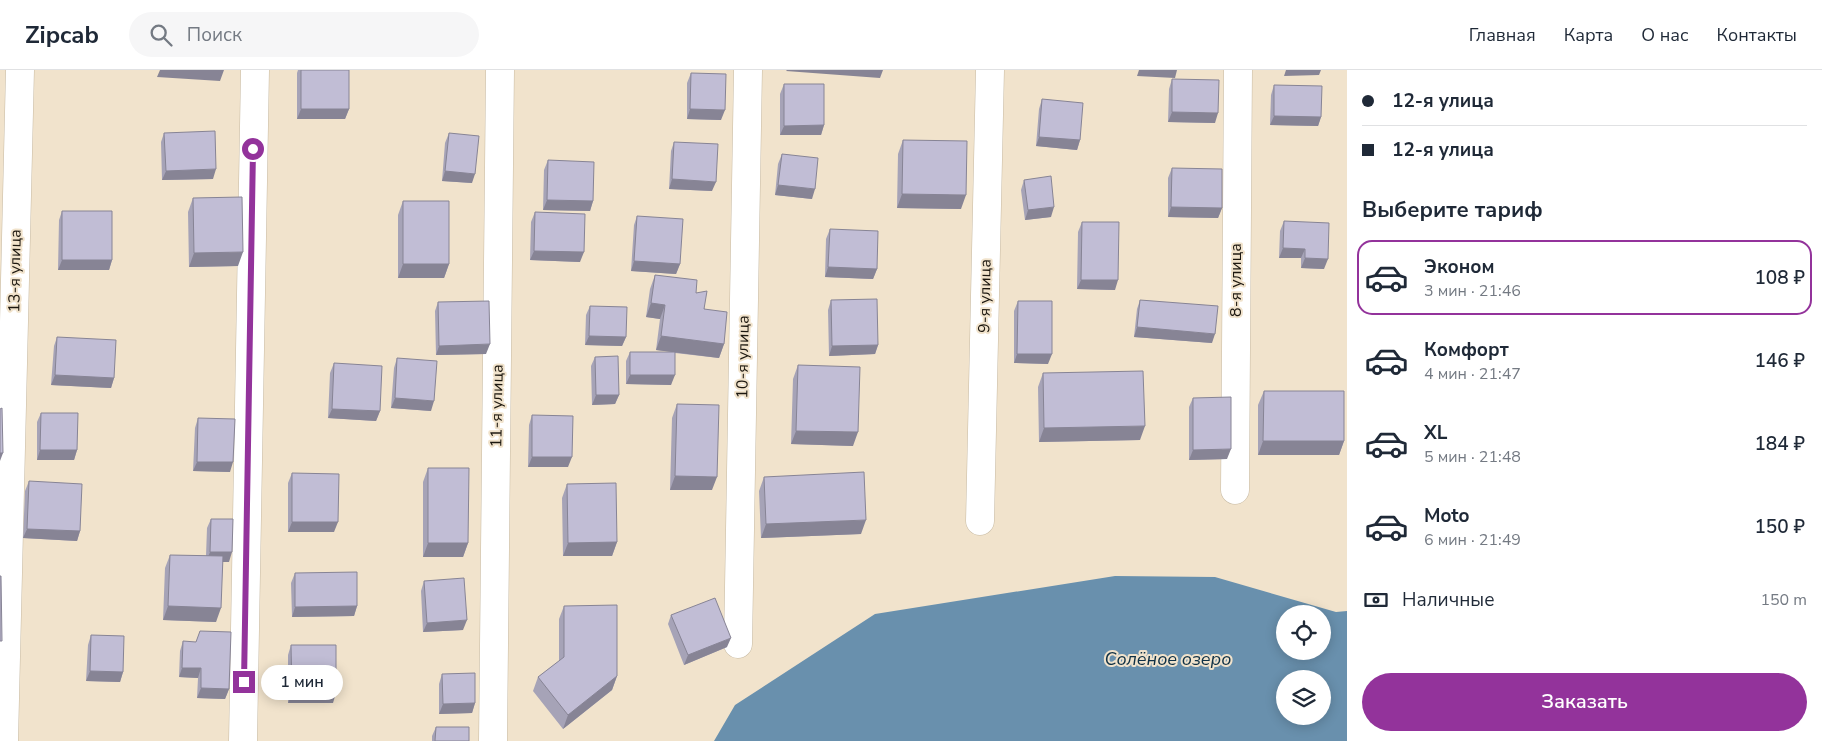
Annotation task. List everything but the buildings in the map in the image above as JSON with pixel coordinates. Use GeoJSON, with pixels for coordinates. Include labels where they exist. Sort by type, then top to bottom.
{"type":"FeatureCollection","features":[{"type":"Feature","properties":{"kind":"street","name":"13-я улица"},"geometry":{"type":"LineString","coordinates":[[4,741],[20,70]]}},
{"type":"Feature","properties":{"kind":"street"},"geometry":{"type":"LineString","coordinates":[[243,741],[254,70]]}},
{"type":"Feature","properties":{"kind":"street","name":"11-я улица"},"geometry":{"type":"LineString","coordinates":[[493,741],[500,70]]}},
{"type":"Feature","properties":{"kind":"street","name":"10-я улица"},"geometry":{"type":"LineString","coordinates":[[738,644],[748,70]]}},
{"type":"Feature","properties":{"kind":"street","name":"9-я улица"},"geometry":{"type":"LineString","coordinates":[[980,521],[990,70]]}},
{"type":"Feature","properties":{"kind":"street","name":"8-я улица"},"geometry":{"type":"LineString","coordinates":[[1235,490],[1238,70]]}},
{"type":"Feature","properties":{"kind":"water","name":"Солёное озеро"},"geometry":{"type":"Polygon","coordinates":[[[1115,576],[1215,577],[1312,605],[1276,605],[1276,660],[1331,660],[1331,611],[1347,611],[1347,741],[714,741],[735,705],[875,614],[1115,576]]]}},
{"type":"Feature","properties":{"kind":"route"},"geometry":{"type":"LineString","coordinates":[[244,682],[253,149]]}}]}
